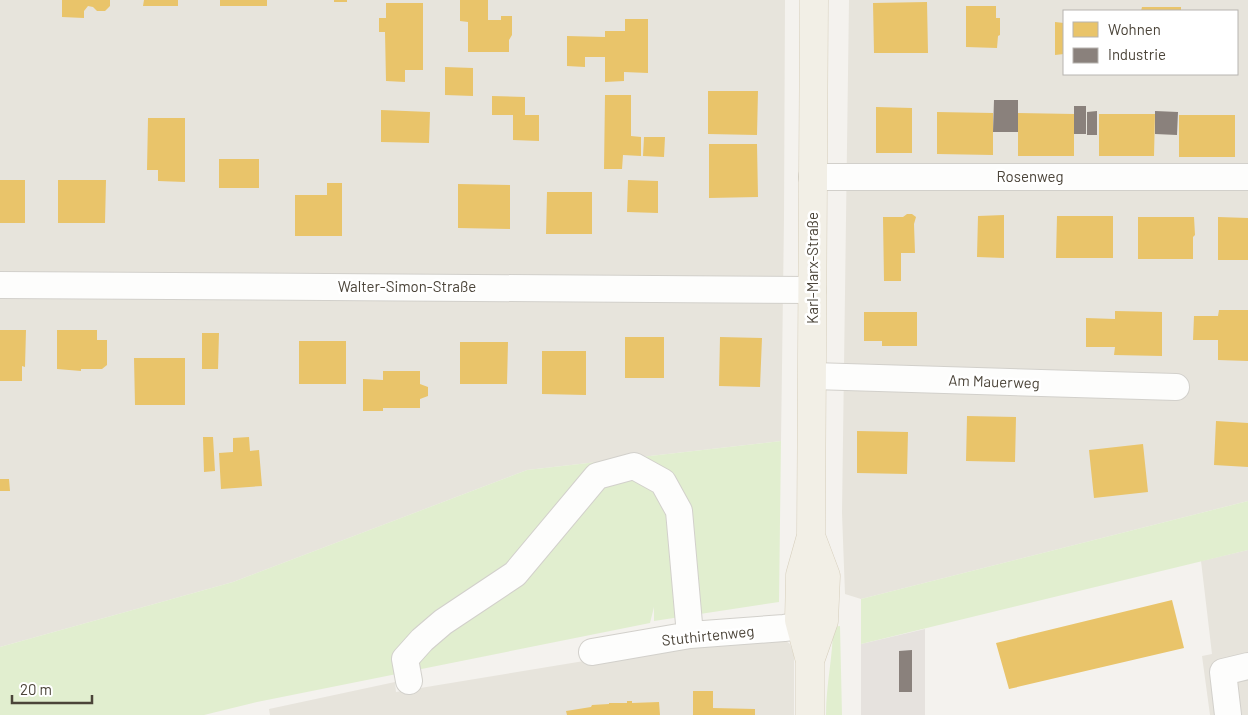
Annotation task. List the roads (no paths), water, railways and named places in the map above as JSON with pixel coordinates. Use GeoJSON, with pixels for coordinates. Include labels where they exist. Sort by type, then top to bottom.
{"type":"FeatureCollection","features":[{"type":"Feature","properties":{"kind":"main road","name":"Karl-Marx-Straße"},"geometry":{"type":"LineString","coordinates":[[812,611],[826,576],[811,536],[814,290],[812,177],[814,0]]}},
{"type":"Feature","properties":{"kind":"main road"},"geometry":{"type":"LineString","coordinates":[[810,715],[812,611]]}},
{"type":"Feature","properties":{"kind":"street","name":"Rosenweg"},"geometry":{"type":"LineString","coordinates":[[812,177],[1248,177]]}},
{"type":"Feature","properties":{"kind":"street","name":"Walter-Simon-Straße"},"geometry":{"type":"LineString","coordinates":[[0,285],[814,290]]}},
{"type":"Feature","properties":{"kind":"street","name":"Am Mauerweg"},"geometry":{"type":"LineString","coordinates":[[812,376],[1176,387]]}},
{"type":"Feature","properties":{"kind":"street"},"geometry":{"type":"LineString","coordinates":[[409,681],[406,660],[422,640],[443,622],[515,574],[597,476],[634,466],[663,482],[679,511],[690,635]]}},
{"type":"Feature","properties":{"kind":"street","name":"Stuthirtenweg"},"geometry":{"type":"LineString","coordinates":[[592,652],[690,635],[784,628],[812,611]]}},
{"type":"Feature","properties":{"kind":"street"},"geometry":{"type":"LineString","coordinates":[[1228,715],[1223,672],[1248,666]]}}]}
